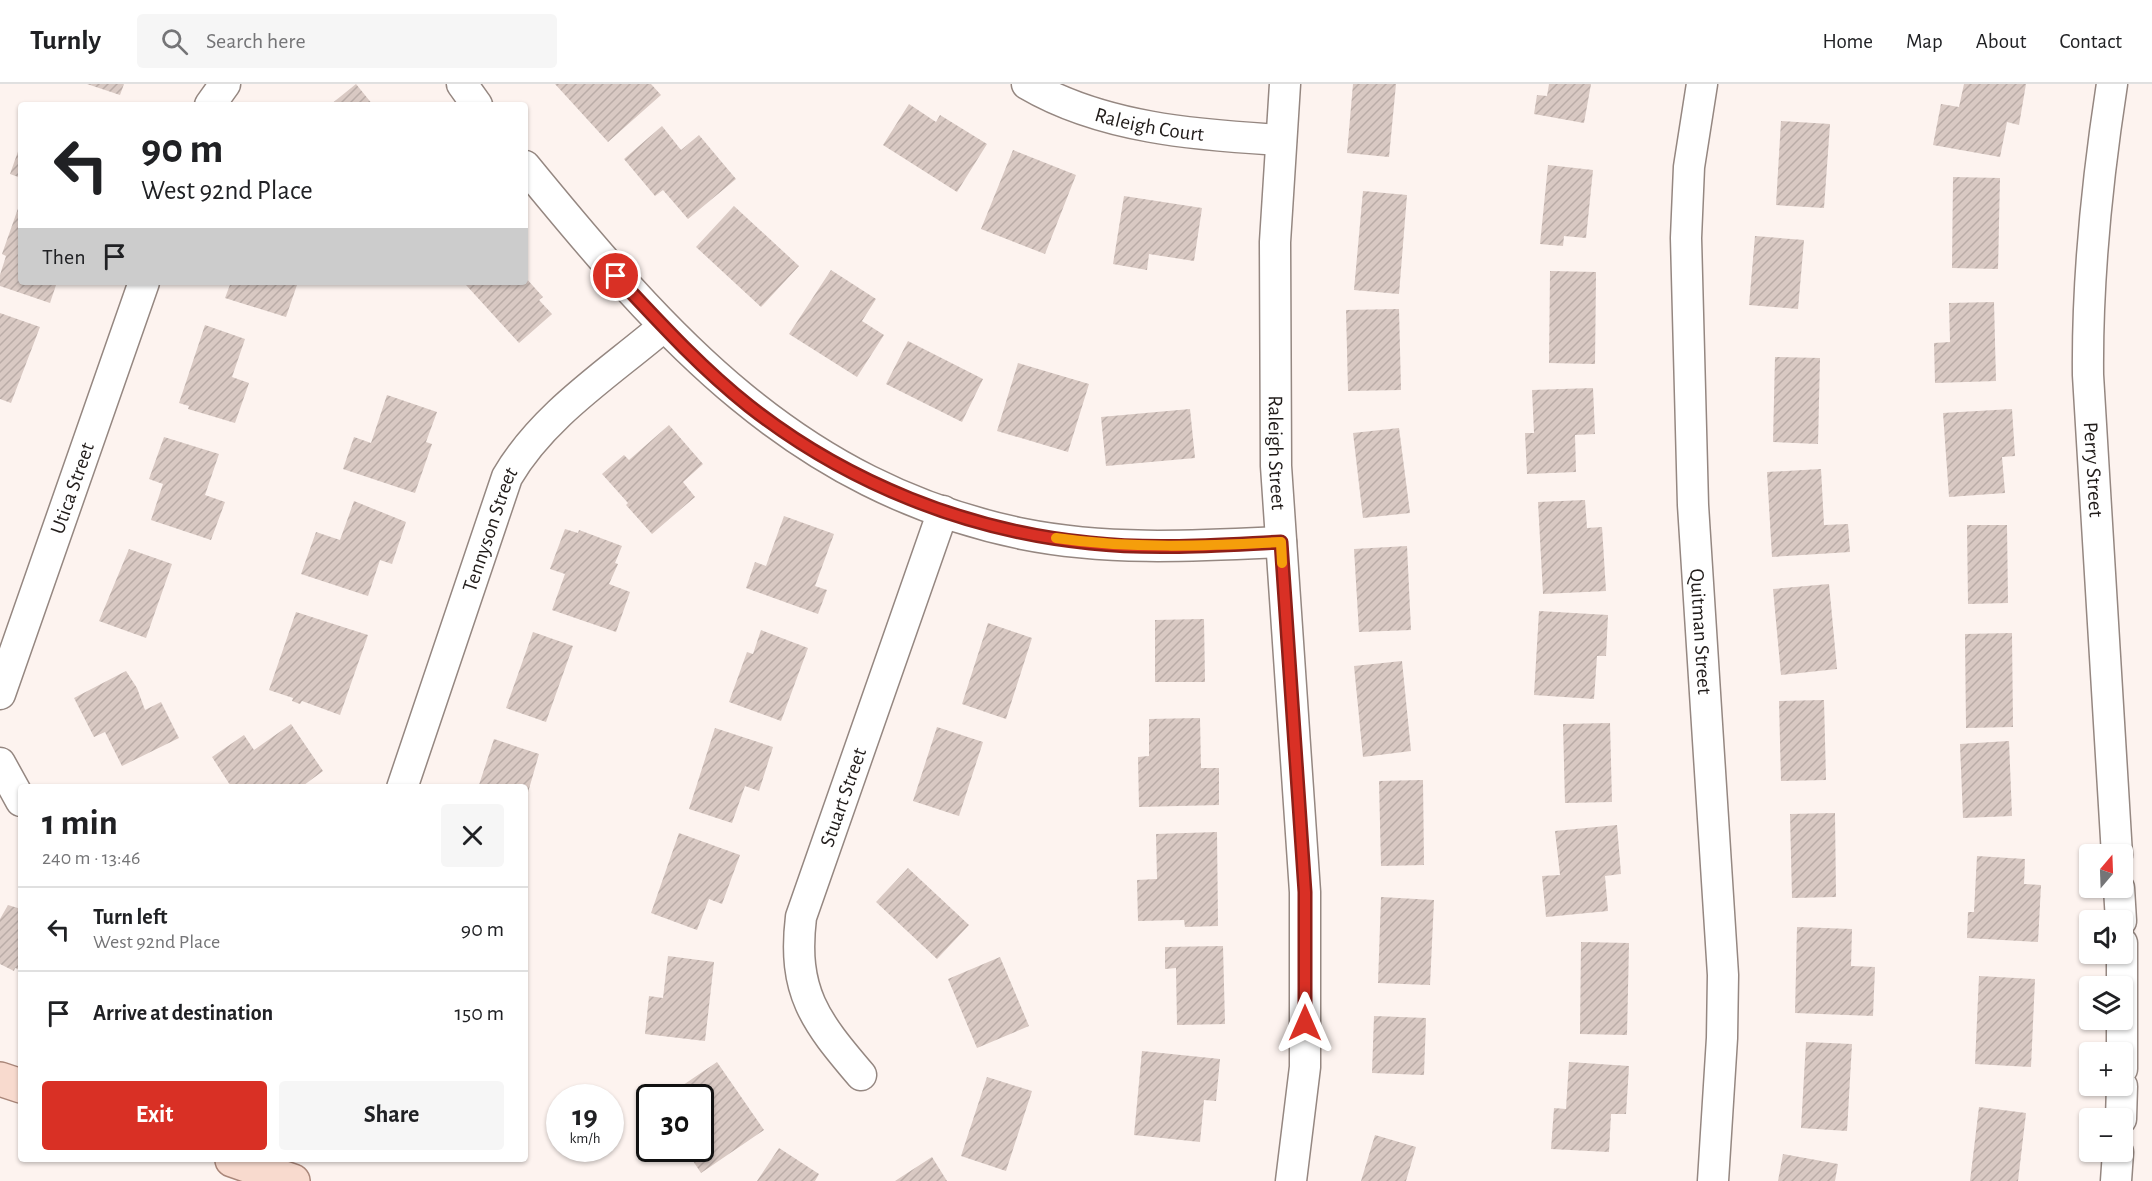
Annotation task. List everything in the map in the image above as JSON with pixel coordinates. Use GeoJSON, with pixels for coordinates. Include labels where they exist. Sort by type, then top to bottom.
{"type":"FeatureCollection","features":[{"type":"Feature","properties":{"kind":"main road"},"geometry":{"type":"LineString","coordinates":[[0,1079],[18,1085]]}},
{"type":"Feature","properties":{"kind":"main road"},"geometry":{"type":"LineString","coordinates":[[238,1162],[293,1181]]}},
{"type":"Feature","properties":{"kind":"street"},"geometry":{"type":"LineString","coordinates":[[212,102],[225,84]]}},
{"type":"Feature","properties":{"kind":"street"},"geometry":{"type":"LineString","coordinates":[[462,84],[475,102]]}},
{"type":"Feature","properties":{"kind":"street","name":"Raleigh Court"},"geometry":{"type":"LineString","coordinates":[[1027,84],[1066,102],[1132,123],[1171,131],[1281,140]]}},
{"type":"Feature","properties":{"kind":"street","name":"Raleigh Street"},"geometry":{"type":"LineString","coordinates":[[1285,84],[1273,298],[1276,466],[1305,892],[1305,1067],[1291,1181]]}},
{"type":"Feature","properties":{"kind":"street","name":"Quitman Street"},"geometry":{"type":"LineString","coordinates":[[1702,84],[1689,167],[1686,238],[1693,505],[1723,975],[1722,1038],[1713,1181]]}},
{"type":"Feature","properties":{"kind":"street","name":"Perry Street"},"geometry":{"type":"LineString","coordinates":[[2112,84],[2102,149],[2088,299],[2089,387],[2116,844]]}},
{"type":"Feature","properties":{"kind":"street"},"geometry":{"type":"LineString","coordinates":[[528,170],[601,258],[663,327],[748,405],[817,453],[888,490],[943,511],[1023,534],[1091,543],[1181,547],[1281,542]]}},
{"type":"Feature","properties":{"kind":"street","name":"Utica Street"},"geometry":{"type":"LineString","coordinates":[[0,694],[143,285]]}},
{"type":"Feature","properties":{"kind":"street","name":"Tennyson Street"},"geometry":{"type":"LineString","coordinates":[[403,784],[507,477],[519,457],[541,430],[663,327]]}},
{"type":"Feature","properties":{"kind":"street","name":"Stuart Street"},"geometry":{"type":"LineString","coordinates":[[861,1076],[827,1035],[808,1002],[801,982],[797,948],[801,917],[943,511]]}},
{"type":"Feature","properties":{"kind":"street"},"geometry":{"type":"LineString","coordinates":[[0,763],[18,796]]}},
{"type":"Feature","properties":{"kind":"street"},"geometry":{"type":"LineString","coordinates":[[2122,964],[2122,1042]]}},
{"type":"Feature","properties":{"kind":"street"},"geometry":{"type":"LineString","coordinates":[[2116,1181],[2117,1162]]}},
{"type":"Feature","properties":{"kind":"building"},"geometry":{"type":"Polygon","coordinates":[[[87,84],[124,84],[120,95],[87,84]]]}},
{"type":"Feature","properties":{"kind":"building"},"geometry":{"type":"Polygon","coordinates":[[[356,84],[371,102],[334,102],[356,84]]]}},
{"type":"Feature","properties":{"kind":"building"},"geometry":{"type":"Polygon","coordinates":[[[555,84],[651,84],[661,95],[608,142],[555,84]]]}},
{"type":"Feature","properties":{"kind":"building"},"geometry":{"type":"Polygon","coordinates":[[[1353,84],[1396,84],[1389,157],[1347,153],[1353,84]]]}},
{"type":"Feature","properties":{"kind":"building"},"geometry":{"type":"Polygon","coordinates":[[[1549,84],[1591,84],[1584,123],[1534,114],[1537,95],[1547,96],[1549,84]]]}},
{"type":"Feature","properties":{"kind":"building"},"geometry":{"type":"Polygon","coordinates":[[[1964,84],[2026,84],[2019,125],[2007,122],[2000,157],[1933,145],[1941,104],[1959,107],[1964,84]]]}},
{"type":"Feature","properties":{"kind":"building"},"geometry":{"type":"Polygon","coordinates":[[[909,104],[936,122],[940,115],[987,144],[957,192],[883,145],[909,104]]]}},
{"type":"Feature","properties":{"kind":"building"},"geometry":{"type":"Polygon","coordinates":[[[1781,121],[1830,124],[1824,208],[1776,205],[1781,121]]]}},
{"type":"Feature","properties":{"kind":"building"},"geometry":{"type":"Polygon","coordinates":[[[662,126],[681,150],[699,135],[736,179],[688,219],[663,190],[655,196],[624,159],[662,126]]]}},
{"type":"Feature","properties":{"kind":"building"},"geometry":{"type":"Polygon","coordinates":[[[1013,150],[1076,175],[1045,254],[981,229],[1013,150]]]}},
{"type":"Feature","properties":{"kind":"building"},"geometry":{"type":"Polygon","coordinates":[[[18,151],[18,177],[10,174],[18,151]]]}},
{"type":"Feature","properties":{"kind":"building"},"geometry":{"type":"Polygon","coordinates":[[[1548,165],[1593,170],[1586,238],[1564,236],[1563,246],[1540,244],[1548,165]]]}},
{"type":"Feature","properties":{"kind":"building"},"geometry":{"type":"Polygon","coordinates":[[[1953,177],[2000,178],[1998,269],[1952,268],[1953,177]]]}},
{"type":"Feature","properties":{"kind":"building"},"geometry":{"type":"Polygon","coordinates":[[[1363,191],[1407,195],[1399,294],[1354,290],[1363,191]]]}},
{"type":"Feature","properties":{"kind":"building"},"geometry":{"type":"Polygon","coordinates":[[[1124,196],[1202,208],[1194,261],[1149,254],[1147,270],[1113,264],[1124,196]]]}},
{"type":"Feature","properties":{"kind":"building"},"geometry":{"type":"Polygon","coordinates":[[[734,206],[799,266],[761,307],[696,247],[734,206]]]}},
{"type":"Feature","properties":{"kind":"building"},"geometry":{"type":"Polygon","coordinates":[[[18,209],[18,285],[56,285],[50,303],[0,286],[0,275],[6,256],[2,254],[18,209]]]}},
{"type":"Feature","properties":{"kind":"building"},"geometry":{"type":"Polygon","coordinates":[[[1755,236],[1804,240],[1798,309],[1749,305],[1755,236]]]}},
{"type":"Feature","properties":{"kind":"building"},"geometry":{"type":"Polygon","coordinates":[[[831,270],[876,299],[862,321],[884,335],[857,377],[789,334],[831,270]]]}},
{"type":"Feature","properties":{"kind":"building"},"geometry":{"type":"Polygon","coordinates":[[[1550,271],[1596,272],[1595,364],[1549,363],[1550,271]]]}},
{"type":"Feature","properties":{"kind":"building"},"geometry":{"type":"Polygon","coordinates":[[[528,280],[543,297],[539,300],[552,314],[519,343],[466,285],[528,285],[528,280]]]}},
{"type":"Feature","properties":{"kind":"building"},"geometry":{"type":"Polygon","coordinates":[[[230,285],[297,285],[286,317],[225,298],[230,285]]]}},
{"type":"Feature","properties":{"kind":"building"},"geometry":{"type":"Polygon","coordinates":[[[1994,302],[1996,381],[1935,383],[1934,343],[1950,342],[1949,303],[1994,302]]]}},
{"type":"Feature","properties":{"kind":"building"},"geometry":{"type":"Polygon","coordinates":[[[1399,309],[1401,390],[1348,391],[1346,310],[1399,309]]]}},
{"type":"Feature","properties":{"kind":"building"},"geometry":{"type":"Polygon","coordinates":[[[0,313],[40,327],[11,403],[0,399],[0,313]]]}},
{"type":"Feature","properties":{"kind":"building"},"geometry":{"type":"Polygon","coordinates":[[[205,325],[245,339],[232,377],[249,383],[235,423],[188,409],[189,406],[179,403],[205,325]]]}},
{"type":"Feature","properties":{"kind":"building"},"geometry":{"type":"Polygon","coordinates":[[[908,341],[983,379],[962,422],[886,384],[908,341]]]}},
{"type":"Feature","properties":{"kind":"building"},"geometry":{"type":"Polygon","coordinates":[[[1775,357],[1820,358],[1818,444],[1773,442],[1775,357]]]}},
{"type":"Feature","properties":{"kind":"building"},"geometry":{"type":"Polygon","coordinates":[[[1018,363],[1089,384],[1068,452],[997,431],[1018,363]]]}},
{"type":"Feature","properties":{"kind":"building"},"geometry":{"type":"Polygon","coordinates":[[[1593,388],[1595,434],[1575,435],[1576,472],[1527,474],[1525,433],[1534,433],[1532,390],[1593,388]]]}},
{"type":"Feature","properties":{"kind":"building"},"geometry":{"type":"Polygon","coordinates":[[[387,395],[437,412],[426,442],[432,444],[415,493],[343,469],[354,437],[371,443],[387,395]]]}},
{"type":"Feature","properties":{"kind":"building"},"geometry":{"type":"Polygon","coordinates":[[[1190,409],[1195,458],[1106,466],[1101,417],[1190,409]]]}},
{"type":"Feature","properties":{"kind":"building"},"geometry":{"type":"Polygon","coordinates":[[[2012,409],[2015,456],[2002,457],[2005,493],[1949,497],[1943,413],[2012,409]]]}},
{"type":"Feature","properties":{"kind":"building"},"geometry":{"type":"Polygon","coordinates":[[[669,425],[703,464],[683,482],[695,497],[652,534],[602,474],[624,455],[629,460],[669,425]]]}},
{"type":"Feature","properties":{"kind":"building"},"geometry":{"type":"Polygon","coordinates":[[[1399,428],[1410,513],[1363,518],[1353,433],[1399,428]]]}},
{"type":"Feature","properties":{"kind":"building"},"geometry":{"type":"Polygon","coordinates":[[[164,437],[219,454],[205,495],[225,502],[211,540],[151,520],[163,484],[149,479],[164,437]]]}},
{"type":"Feature","properties":{"kind":"building"},"geometry":{"type":"Polygon","coordinates":[[[1821,469],[1824,525],[1848,524],[1850,552],[1772,557],[1767,472],[1821,469]]]}},
{"type":"Feature","properties":{"kind":"building"},"geometry":{"type":"Polygon","coordinates":[[[1585,500],[1587,528],[1602,527],[1606,591],[1543,594],[1538,502],[1585,500]]]}},
{"type":"Feature","properties":{"kind":"building"},"geometry":{"type":"Polygon","coordinates":[[[354,501],[406,522],[392,564],[380,560],[368,596],[301,574],[316,532],[340,540],[354,501]]]}},
{"type":"Feature","properties":{"kind":"building"},"geometry":{"type":"Polygon","coordinates":[[[784,516],[834,534],[815,586],[827,590],[818,614],[746,588],[755,562],[766,566],[784,516]]]}},
{"type":"Feature","properties":{"kind":"building"},"geometry":{"type":"Polygon","coordinates":[[[1967,525],[2007,525],[2008,603],[1968,604],[1967,525]]]}},
{"type":"Feature","properties":{"kind":"building"},"geometry":{"type":"Polygon","coordinates":[[[565,529],[578,533],[579,530],[622,546],[615,563],[618,564],[609,584],[630,592],[616,632],[552,610],[565,574],[550,569],[565,529]]]}},
{"type":"Feature","properties":{"kind":"building"},"geometry":{"type":"Polygon","coordinates":[[[1407,546],[1411,630],[1359,632],[1354,549],[1407,546]]]}},
{"type":"Feature","properties":{"kind":"building"},"geometry":{"type":"Polygon","coordinates":[[[129,549],[172,564],[146,638],[99,621],[129,549]]]}},
{"type":"Feature","properties":{"kind":"building"},"geometry":{"type":"Polygon","coordinates":[[[1829,584],[1837,669],[1781,675],[1773,589],[1829,584]]]}},
{"type":"Feature","properties":{"kind":"building"},"geometry":{"type":"Polygon","coordinates":[[[1539,611],[1608,615],[1606,656],[1597,656],[1594,699],[1534,695],[1539,611]]]}},
{"type":"Feature","properties":{"kind":"building"},"geometry":{"type":"Polygon","coordinates":[[[296,612],[368,635],[340,715],[302,701],[300,704],[292,701],[293,698],[269,690],[296,612]]]}},
{"type":"Feature","properties":{"kind":"building"},"geometry":{"type":"Polygon","coordinates":[[[1204,619],[1205,682],[1155,682],[1155,620],[1204,619]]]}},
{"type":"Feature","properties":{"kind":"building"},"geometry":{"type":"Polygon","coordinates":[[[988,623],[1032,638],[1006,719],[962,704],[988,623]]]}},
{"type":"Feature","properties":{"kind":"building"},"geometry":{"type":"Polygon","coordinates":[[[761,630],[808,648],[781,721],[729,702],[747,652],[753,654],[761,630]]]}},
{"type":"Feature","properties":{"kind":"building"},"geometry":{"type":"Polygon","coordinates":[[[533,632],[573,646],[546,722],[506,708],[533,632]]]}},
{"type":"Feature","properties":{"kind":"building"},"geometry":{"type":"Polygon","coordinates":[[[2012,633],[2013,727],[1966,728],[1965,634],[2012,633]]]}},
{"type":"Feature","properties":{"kind":"building"},"geometry":{"type":"Polygon","coordinates":[[[1402,661],[1411,751],[1363,757],[1354,666],[1402,661]]]}},
{"type":"Feature","properties":{"kind":"building"},"geometry":{"type":"Polygon","coordinates":[[[126,671],[137,688],[145,710],[161,702],[179,738],[122,766],[105,732],[94,737],[74,698],[126,671]]]}},
{"type":"Feature","properties":{"kind":"building"},"geometry":{"type":"Polygon","coordinates":[[[1824,700],[1826,780],[1781,781],[1779,701],[1824,700]]]}},
{"type":"Feature","properties":{"kind":"building"},"geometry":{"type":"Polygon","coordinates":[[[1200,718],[1201,768],[1219,768],[1219,805],[1139,807],[1138,757],[1149,756],[1149,719],[1200,718]]]}},
{"type":"Feature","properties":{"kind":"building"},"geometry":{"type":"Polygon","coordinates":[[[1610,723],[1612,802],[1565,803],[1563,724],[1610,723]]]}},
{"type":"Feature","properties":{"kind":"building"},"geometry":{"type":"Polygon","coordinates":[[[291,724],[323,771],[305,784],[229,784],[212,757],[244,735],[254,750],[291,724]]]}},
{"type":"Feature","properties":{"kind":"building"},"geometry":{"type":"Polygon","coordinates":[[[937,727],[983,742],[959,816],[913,801],[937,727]]]}},
{"type":"Feature","properties":{"kind":"building"},"geometry":{"type":"Polygon","coordinates":[[[715,728],[773,747],[759,791],[745,786],[732,823],[689,809],[715,728]]]}},
{"type":"Feature","properties":{"kind":"building"},"geometry":{"type":"Polygon","coordinates":[[[494,739],[539,754],[528,792],[528,784],[479,784],[494,739]]]}},
{"type":"Feature","properties":{"kind":"building"},"geometry":{"type":"Polygon","coordinates":[[[2009,741],[2012,816],[1963,818],[1960,744],[2009,741]]]}},
{"type":"Feature","properties":{"kind":"building"},"geometry":{"type":"Polygon","coordinates":[[[1423,780],[1424,865],[1381,866],[1379,781],[1423,780]]]}},
{"type":"Feature","properties":{"kind":"building"},"geometry":{"type":"Polygon","coordinates":[[[1835,813],[1836,897],[1792,898],[1790,814],[1835,813]]]}},
{"type":"Feature","properties":{"kind":"building"},"geometry":{"type":"Polygon","coordinates":[[[1617,825],[1621,874],[1605,876],[1608,911],[1546,917],[1542,876],[1560,875],[1555,831],[1617,825]]]}},
{"type":"Feature","properties":{"kind":"building"},"geometry":{"type":"Polygon","coordinates":[[[1217,832],[1218,926],[1185,927],[1184,920],[1138,921],[1137,880],[1157,879],[1156,834],[1217,832]]]}},
{"type":"Feature","properties":{"kind":"building"},"geometry":{"type":"Polygon","coordinates":[[[679,833],[740,855],[722,904],[709,899],[697,930],[651,913],[679,833]]]}},
{"type":"Feature","properties":{"kind":"building"},"geometry":{"type":"Polygon","coordinates":[[[1977,856],[2025,859],[2024,884],[2041,885],[2038,942],[1967,938],[1968,912],[1974,912],[1977,856]]]}},
{"type":"Feature","properties":{"kind":"building"},"geometry":{"type":"Polygon","coordinates":[[[908,868],[969,925],[937,959],[876,902],[908,868]]]}},
{"type":"Feature","properties":{"kind":"building"},"geometry":{"type":"Polygon","coordinates":[[[1381,897],[1434,900],[1430,985],[1378,983],[1381,897]]]}},
{"type":"Feature","properties":{"kind":"building"},"geometry":{"type":"Polygon","coordinates":[[[8,905],[18,908],[18,969],[15,968],[14,971],[0,964],[0,919],[8,905]]]}},
{"type":"Feature","properties":{"kind":"building"},"geometry":{"type":"Polygon","coordinates":[[[1797,927],[1852,929],[1851,966],[1875,967],[1873,1016],[1795,1013],[1797,927]]]}},
{"type":"Feature","properties":{"kind":"building"},"geometry":{"type":"Polygon","coordinates":[[[1581,942],[1629,943],[1627,1035],[1580,1034],[1581,942]]]}},
{"type":"Feature","properties":{"kind":"building"},"geometry":{"type":"Polygon","coordinates":[[[1223,946],[1225,1024],[1177,1025],[1176,968],[1165,969],[1165,947],[1223,946]]]}},
{"type":"Feature","properties":{"kind":"building"},"geometry":{"type":"Polygon","coordinates":[[[668,956],[714,962],[705,1041],[645,1034],[649,996],[663,998],[668,956]]]}},
{"type":"Feature","properties":{"kind":"building"},"geometry":{"type":"Polygon","coordinates":[[[1000,957],[1029,1026],[977,1048],[948,979],[1000,957]]]}},
{"type":"Feature","properties":{"kind":"building"},"geometry":{"type":"Polygon","coordinates":[[[1979,976],[2035,979],[2031,1067],[1975,1064],[1979,976]]]}},
{"type":"Feature","properties":{"kind":"building"},"geometry":{"type":"Polygon","coordinates":[[[1374,1016],[1426,1018],[1424,1075],[1372,1073],[1374,1016]]]}},
{"type":"Feature","properties":{"kind":"building"},"geometry":{"type":"Polygon","coordinates":[[[1806,1042],[1852,1044],[1847,1131],[1801,1128],[1806,1042]]]}},
{"type":"Feature","properties":{"kind":"building"},"geometry":{"type":"Polygon","coordinates":[[[1142,1051],[1220,1059],[1216,1101],[1204,1100],[1200,1142],[1134,1135],[1142,1051]]]}},
{"type":"Feature","properties":{"kind":"building"},"geometry":{"type":"Polygon","coordinates":[[[717,1062],[764,1130],[701,1173],[694,1162],[714,1162],[714,1084],[685,1084],[717,1062]]]}},
{"type":"Feature","properties":{"kind":"building"},"geometry":{"type":"Polygon","coordinates":[[[1569,1062],[1629,1066],[1626,1114],[1611,1114],[1609,1152],[1551,1149],[1554,1108],[1566,1109],[1569,1062]]]}},
{"type":"Feature","properties":{"kind":"building"},"geometry":{"type":"Polygon","coordinates":[[[987,1077],[1032,1091],[1006,1171],[961,1156],[987,1077]]]}},
{"type":"Feature","properties":{"kind":"building"},"geometry":{"type":"Polygon","coordinates":[[[1979,1107],[2026,1113],[2018,1181],[1970,1181],[1979,1107]]]}},
{"type":"Feature","properties":{"kind":"building"},"geometry":{"type":"Polygon","coordinates":[[[1375,1135],[1416,1147],[1406,1181],[1361,1181],[1375,1135]]]}},
{"type":"Feature","properties":{"kind":"building"},"geometry":{"type":"Polygon","coordinates":[[[779,1148],[819,1174],[815,1181],[757,1181],[779,1148]]]}},
{"type":"Feature","properties":{"kind":"building"},"geometry":{"type":"Polygon","coordinates":[[[1783,1154],[1838,1164],[1835,1181],[1778,1181],[1783,1154]]]}},
{"type":"Feature","properties":{"kind":"building"},"geometry":{"type":"Polygon","coordinates":[[[932,1157],[947,1181],[895,1181],[932,1157]]]}},
{"type":"Feature","properties":{"kind":"slow traffic"},"geometry":{"type":"LineString","coordinates":[[1056,538],[1091,543],[1181,547],[1281,542],[1282,563]]}},
{"type":"Feature","properties":{"kind":"route"},"geometry":{"type":"LineString","coordinates":[[616,276],[663,327],[748,405],[817,453],[888,490],[943,511],[1023,534],[1091,543],[1181,547],[1281,542],[1305,892],[1305,1023]]}}]}
